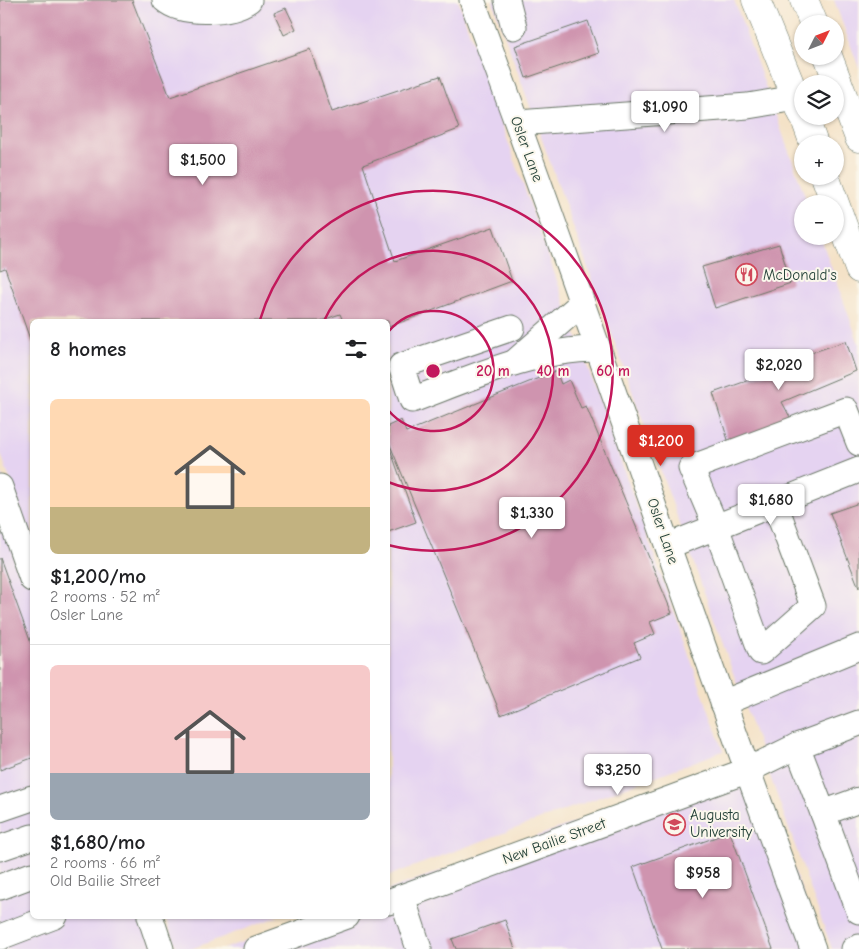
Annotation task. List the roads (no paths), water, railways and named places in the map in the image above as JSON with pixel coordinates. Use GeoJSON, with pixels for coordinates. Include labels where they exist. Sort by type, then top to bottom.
{"type":"FeatureCollection","features":[{"type":"Feature","properties":{"kind":"main road"},"geometry":{"type":"LineString","coordinates":[[756,0],[794,88]]}},
{"type":"Feature","properties":{"kind":"main road"},"geometry":{"type":"LineString","coordinates":[[804,0],[810,15]]}},
{"type":"Feature","properties":{"kind":"main road"},"geometry":{"type":"LineString","coordinates":[[844,101],[859,138]]}},
{"type":"Feature","properties":{"kind":"main road"},"geometry":{"type":"LineString","coordinates":[[829,185],[859,269]]}},
{"type":"Feature","properties":{"kind":"street"},"geometry":{"type":"LineString","coordinates":[[165,0],[192,11],[218,9],[249,0]]}},
{"type":"Feature","properties":{"kind":"street","name":"Osler Lane"},"geometry":{"type":"LineString","coordinates":[[472,0],[582,302],[746,771],[813,949]]}},
{"type":"Feature","properties":{"kind":"street"},"geometry":{"type":"LineString","coordinates":[[507,0],[514,27]]}},
{"type":"Feature","properties":{"kind":"street"},"geometry":{"type":"LineString","coordinates":[[518,123],[748,106],[794,106]]}},
{"type":"Feature","properties":{"kind":"street"},"geometry":{"type":"LineString","coordinates":[[513,363],[582,302]]}},
{"type":"Feature","properties":{"kind":"street"},"geometry":{"type":"LineString","coordinates":[[512,328],[401,366],[412,400],[513,363],[578,349],[598,348]]}},
{"type":"Feature","properties":{"kind":"street"},"geometry":{"type":"LineString","coordinates":[[474,341],[486,373]]}},
{"type":"Feature","properties":{"kind":"street"},"geometry":{"type":"LineString","coordinates":[[772,682],[716,527],[691,468],[846,410],[859,443]]}},
{"type":"Feature","properties":{"kind":"street"},"geometry":{"type":"LineString","coordinates":[[668,546],[859,470]]}},
{"type":"Feature","properties":{"kind":"street"},"geometry":{"type":"LineString","coordinates":[[0,487],[30,573]]}},
{"type":"Feature","properties":{"kind":"street"},"geometry":{"type":"LineString","coordinates":[[761,652],[813,606],[775,504]]}},
{"type":"Feature","properties":{"kind":"street"},"geometry":{"type":"LineString","coordinates":[[723,703],[859,647]]}},
{"type":"Feature","properties":{"kind":"street","name":"New Bailie Street"},"geometry":{"type":"LineString","coordinates":[[395,899],[746,771],[797,746],[859,723]]}},
{"type":"Feature","properties":{"kind":"street"},"geometry":{"type":"LineString","coordinates":[[797,746],[859,911]]}},
{"type":"Feature","properties":{"kind":"street"},"geometry":{"type":"LineString","coordinates":[[0,810],[30,799]]}},
{"type":"Feature","properties":{"kind":"street"},"geometry":{"type":"LineString","coordinates":[[823,813],[859,800]]}},
{"type":"Feature","properties":{"kind":"street"},"geometry":{"type":"LineString","coordinates":[[0,848],[30,838]]}},
{"type":"Feature","properties":{"kind":"street"},"geometry":{"type":"LineString","coordinates":[[0,887],[30,876]]}},
{"type":"Feature","properties":{"kind":"street"},"geometry":{"type":"LineString","coordinates":[[395,899],[417,948]]}},
{"type":"Feature","properties":{"kind":"street"},"geometry":{"type":"LineString","coordinates":[[0,938],[48,919]]}},
{"type":"Feature","properties":{"kind":"street"},"geometry":{"type":"LineString","coordinates":[[151,919],[162,949]]}},
{"type":"Feature","properties":{"kind":"street"},"geometry":{"type":"LineString","coordinates":[[256,949],[339,919]]}},
{"type":"Feature","properties":{"kind":"street"},"geometry":{"type":"LineString","coordinates":[[854,949],[859,947]]}},
{"type":"Feature","properties":{"kind":"place","name":"McDonald's"},"geometry":{"type":"Point","coordinates":[747,275]}},
{"type":"Feature","properties":{"kind":"place","name":"Augusta University"},"geometry":{"type":"Point","coordinates":[674,824]}}]}
